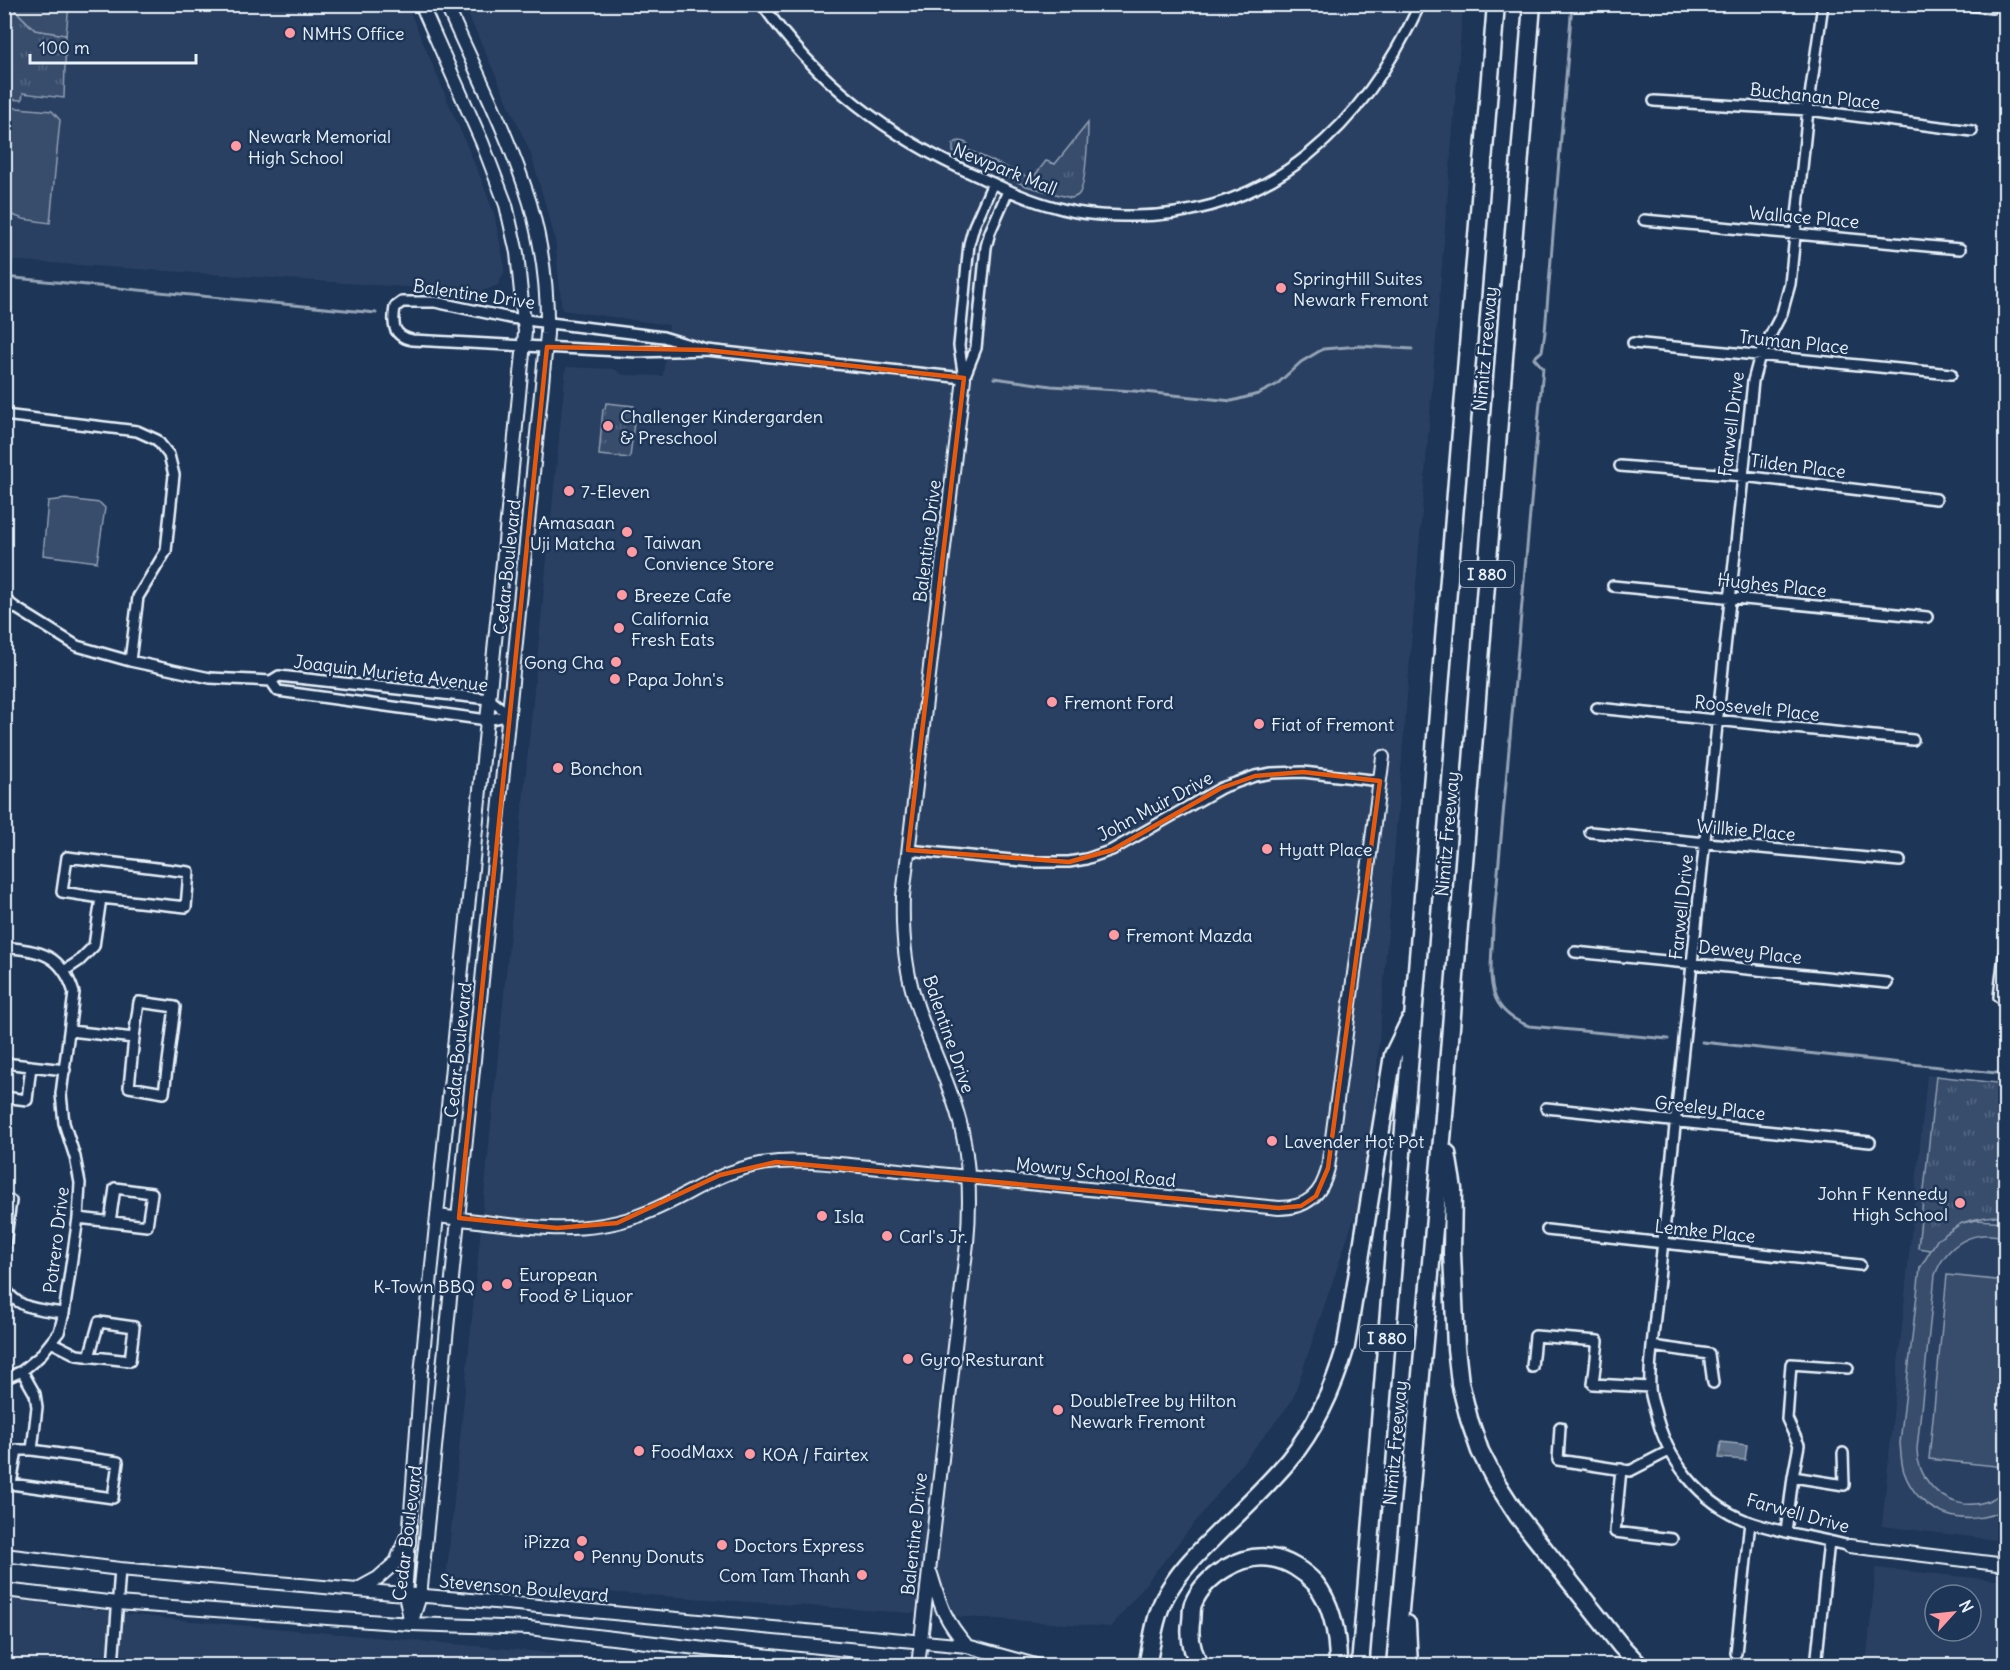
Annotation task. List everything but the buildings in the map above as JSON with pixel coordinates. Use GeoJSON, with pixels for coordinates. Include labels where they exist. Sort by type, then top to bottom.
{"type":"FeatureCollection","features":[{"type":"Feature","properties":{"kind":"highway","name":"Nimitz Freeway"},"geometry":{"type":"LineString","coordinates":[[1360,1665],[1495,4]]}},
{"type":"Feature","properties":{"kind":"highway","name":"Nimitz Freeway"},"geometry":{"type":"LineString","coordinates":[[1395,1665],[1443,1128],[1532,4]]}},
{"type":"Feature","properties":{"kind":"highway"},"geometry":{"type":"LineString","coordinates":[[1148,1665],[1156,1619],[1164,1598],[1178,1576],[1290,1459],[1325,1404],[1333,1385],[1346,1346],[1393,1055],[1414,1010]]}},
{"type":"Feature","properties":{"kind":"highway"},"geometry":{"type":"LineString","coordinates":[[1443,1128],[1453,1189],[1452,1253],[1456,1348],[1460,1383],[1480,1450],[1496,1482],[1518,1516],[1621,1646],[1640,1665]]}},
{"type":"Feature","properties":{"kind":"highway"},"geometry":{"type":"LineString","coordinates":[[1202,1665],[1195,1657],[1190,1632],[1193,1605],[1205,1584],[1223,1569],[1244,1560],[1271,1557],[1296,1567],[1314,1583],[1329,1606],[1336,1636],[1338,1665]]}},
{"type":"Feature","properties":{"kind":"highway"},"geometry":{"type":"LineString","coordinates":[[1404,1560],[1409,1665]]}},
{"type":"Feature","properties":{"kind":"main road","name":"Cedar Boulevard"},"geometry":{"type":"LineString","coordinates":[[411,1624],[405,1595],[418,1404],[524,346],[524,320],[517,253],[506,205],[482,142],[421,4]]}},
{"type":"Feature","properties":{"kind":"main road","name":"Cedar Boulevard"},"geometry":{"type":"LineString","coordinates":[[411,1624],[420,1596],[548,322],[540,250],[530,204],[507,141],[446,4]]}},
{"type":"Feature","properties":{"kind":"main road","name":"Balentine Drive"},"geometry":{"type":"LineString","coordinates":[[918,1665],[970,1201],[966,1155],[957,1111],[914,997],[908,972],[903,919],[908,850],[964,378]]}},
{"type":"Feature","properties":{"kind":"main road","name":"Mowry School Road"},"geometry":{"type":"LineString","coordinates":[[437,1215],[557,1228],[617,1223],[654,1210],[720,1175],[776,1162],[817,1163],[1279,1208],[1301,1206],[1316,1196],[1325,1180],[1328,1168],[1383,757]]}},
{"type":"Feature","properties":{"kind":"main road"},"geometry":{"type":"LineString","coordinates":[[356,1591],[378,1578],[396,1562],[410,1528]]}},
{"type":"Feature","properties":{"kind":"main road","name":"Farwell Drive"},"geometry":{"type":"LineString","coordinates":[[1849,1546],[2006,1565]]}},
{"type":"Feature","properties":{"kind":"main road","name":"Stevenson Boulevard"},"geometry":{"type":"LineString","coordinates":[[4,1555],[120,1569],[967,1646],[1039,1665]]}},
{"type":"Feature","properties":{"kind":"main road"},"geometry":{"type":"LineString","coordinates":[[929,1568],[942,1612],[950,1627],[967,1646]]}},
{"type":"Feature","properties":{"kind":"main road"},"geometry":{"type":"LineString","coordinates":[[4,1590],[117,1603],[411,1624],[529,1628],[705,1650],[866,1665]]}},
{"type":"Feature","properties":{"kind":"street","name":"Newpark Mall"},"geometry":{"type":"LineString","coordinates":[[762,4],[805,58],[825,78],[866,112],[911,144],[1008,191],[1056,208],[1104,216],[1170,214],[1196,209],[1247,192],[1300,162],[1317,149],[1346,120],[1388,65],[1402,44],[1420,4]]}},
{"type":"Feature","properties":{"kind":"street","name":"Farwell Drive"},"geometry":{"type":"LineString","coordinates":[[1823,4],[1808,110],[1790,284],[1782,313],[1760,355],[1752,381],[1706,843],[1652,1346],[1650,1388],[1660,1432],[1669,1451],[1689,1479],[1714,1503],[1750,1522],[1849,1546]]}},
{"type":"Feature","properties":{"kind":"street"},"geometry":{"type":"LineString","coordinates":[[1961,4],[1992,8]]}},
{"type":"Feature","properties":{"kind":"street","name":"Buchanan Place"},"geometry":{"type":"LineString","coordinates":[[1654,100],[1808,110],[1972,131]]}},
{"type":"Feature","properties":{"kind":"street","name":"Balentine Drive"},"geometry":{"type":"LineString","coordinates":[[964,378],[959,346],[969,244],[974,226],[993,183]]}},
{"type":"Feature","properties":{"kind":"street","name":"Balentine Drive"},"geometry":{"type":"LineString","coordinates":[[964,378],[976,348],[986,247],[1008,191]]}},
{"type":"Feature","properties":{"kind":"street","name":"Wallace Place"},"geometry":{"type":"LineString","coordinates":[[1644,220],[1797,232],[1960,249]]}},
{"type":"Feature","properties":{"kind":"street","name":"Balentine Drive"},"geometry":{"type":"LineString","coordinates":[[706,350],[663,337],[524,320],[435,302],[402,302],[394,307],[395,329],[401,338],[412,340],[637,352],[706,350],[964,378]]}},
{"type":"Feature","properties":{"kind":"street","name":"Truman Place"},"geometry":{"type":"LineString","coordinates":[[1633,343],[1951,374]]}},
{"type":"Feature","properties":{"kind":"street"},"geometry":{"type":"LineString","coordinates":[[4,415],[137,431],[157,440],[168,455],[174,475],[166,551],[138,597],[130,661]]}},
{"type":"Feature","properties":{"kind":"street","name":"Tilden Place"},"geometry":{"type":"LineString","coordinates":[[1620,466],[1743,476],[1936,499]]}},
{"type":"Feature","properties":{"kind":"street","name":"Hughes Place"},"geometry":{"type":"LineString","coordinates":[[1613,586],[1927,617]]}},
{"type":"Feature","properties":{"kind":"street","name":"Joaquin Murieta Avenue"},"geometry":{"type":"LineString","coordinates":[[4,599],[77,646],[130,661],[210,678],[271,681],[279,676],[489,699],[510,715]]}},
{"type":"Feature","properties":{"kind":"street","name":"Joaquin Murieta Avenue"},"geometry":{"type":"LineString","coordinates":[[271,681],[278,691],[487,720],[510,715]]}},
{"type":"Feature","properties":{"kind":"street","name":"Roosevelt Place"},"geometry":{"type":"LineString","coordinates":[[1598,708],[1913,740]]}},
{"type":"Feature","properties":{"kind":"street","name":"John Muir Drive"},"geometry":{"type":"LineString","coordinates":[[908,850],[1033,862],[1069,862],[1112,850],[1221,788],[1255,776],[1272,772],[1304,772],[1380,781]]}},
{"type":"Feature","properties":{"kind":"street","name":"Willkie Place"},"geometry":{"type":"LineString","coordinates":[[1590,832],[1900,861]]}},
{"type":"Feature","properties":{"kind":"street"},"geometry":{"type":"LineString","coordinates":[[67,857],[189,872],[186,907],[101,898],[62,892],[67,857]]}},
{"type":"Feature","properties":{"kind":"street"},"geometry":{"type":"LineString","coordinates":[[4,946],[35,950],[47,955],[64,971],[79,961],[94,945],[101,898]]}},
{"type":"Feature","properties":{"kind":"street"},"geometry":{"type":"LineString","coordinates":[[2002,997],[2006,938]]}},
{"type":"Feature","properties":{"kind":"street","name":"Dewey Place"},"geometry":{"type":"LineString","coordinates":[[1575,952],[1887,983]]}},
{"type":"Feature","properties":{"kind":"street","name":"Potrero Drive"},"geometry":{"type":"LineString","coordinates":[[4,1379],[22,1371],[39,1357],[59,1332],[64,1313],[78,1218],[80,1183],[75,1156],[64,1123],[62,1104],[74,993],[64,971]]}},
{"type":"Feature","properties":{"kind":"street"},"geometry":{"type":"LineString","coordinates":[[139,1002],[175,1007],[164,1093],[129,1087],[134,1038],[139,1002]]}},
{"type":"Feature","properties":{"kind":"street"},"geometry":{"type":"LineString","coordinates":[[70,1031],[134,1038]]}},
{"type":"Feature","properties":{"kind":"street"},"geometry":{"type":"LineString","coordinates":[[4,1063],[65,1070]]}},
{"type":"Feature","properties":{"kind":"street"},"geometry":{"type":"LineString","coordinates":[[4,1097],[27,1100],[31,1066]]}},
{"type":"Feature","properties":{"kind":"street","name":"Greeley Place"},"geometry":{"type":"LineString","coordinates":[[1546,1108],[1870,1142]]}},
{"type":"Feature","properties":{"kind":"street"},"geometry":{"type":"LineString","coordinates":[[78,1218],[110,1222],[147,1226],[152,1192],[115,1188],[110,1222]]}},
{"type":"Feature","properties":{"kind":"street"},"geometry":{"type":"LineString","coordinates":[[4,1200],[11,1201],[4,1251]]}},
{"type":"Feature","properties":{"kind":"street","name":"Lemke Place"},"geometry":{"type":"LineString","coordinates":[[1547,1230],[1860,1265]]}},
{"type":"Feature","properties":{"kind":"street"},"geometry":{"type":"LineString","coordinates":[[4,1286],[9,1296],[24,1306],[64,1313]]}},
{"type":"Feature","properties":{"kind":"street"},"geometry":{"type":"LineString","coordinates":[[51,1342],[77,1355],[89,1357],[130,1361],[134,1327],[99,1322],[89,1357]]}},
{"type":"Feature","properties":{"kind":"street"},"geometry":{"type":"LineString","coordinates":[[1532,1367],[1535,1336],[1598,1341],[1593,1384],[1650,1388]]}},
{"type":"Feature","properties":{"kind":"street"},"geometry":{"type":"LineString","coordinates":[[1652,1346],[1709,1354],[1713,1383]]}},
{"type":"Feature","properties":{"kind":"street"},"geometry":{"type":"LineString","coordinates":[[1786,1532],[1799,1445],[1787,1419],[1791,1364],[1848,1368]]}},
{"type":"Feature","properties":{"kind":"street"},"geometry":{"type":"LineString","coordinates":[[22,1371],[34,1394],[37,1407],[32,1450]]}},
{"type":"Feature","properties":{"kind":"street"},"geometry":{"type":"LineString","coordinates":[[1560,1427],[1558,1460],[1630,1471],[1669,1451]]}},
{"type":"Feature","properties":{"kind":"street"},"geometry":{"type":"LineString","coordinates":[[17,1450],[32,1450],[118,1462],[113,1497],[11,1484],[17,1450]]}},
{"type":"Feature","properties":{"kind":"street"},"geometry":{"type":"LineString","coordinates":[[1793,1477],[1844,1485],[1843,1453]]}},
{"type":"Feature","properties":{"kind":"street"},"geometry":{"type":"LineString","coordinates":[[1621,1469],[1615,1532],[1672,1539]]}},
{"type":"Feature","properties":{"kind":"street"},"geometry":{"type":"LineString","coordinates":[[1736,1653],[1750,1522]]}},
{"type":"Feature","properties":{"kind":"street"},"geometry":{"type":"LineString","coordinates":[[1816,1665],[1829,1541]]}},
{"type":"Feature","properties":{"kind":"street"},"geometry":{"type":"LineString","coordinates":[[113,1665],[120,1569]]}},
{"type":"Feature","properties":{"kind":"highlighted area"},"geometry":{"type":"Polygon","coordinates":[[[547,347],[706,350],[964,378],[908,850],[1069,862],[1112,850],[1221,788],[1255,776],[1303,772],[1380,781],[1328,1168],[1316,1196],[1301,1206],[1279,1208],[776,1162],[720,1175],[617,1223],[557,1228],[459,1218],[547,347]]]}},
{"type":"Feature","properties":{"kind":"shaded area","name":"Newark Memorial High School"},"geometry":{"type":"Polygon","coordinates":[[[4,5],[407,5],[494,214],[504,263],[504,273],[498,285],[479,292],[5,260],[4,5]]]}},
{"type":"Feature","properties":{"kind":"shaded area"},"geometry":{"type":"Polygon","coordinates":[[[464,5],[1463,5],[1368,1177],[1292,1401],[1111,1627],[446,1581],[566,367],[614,369],[623,375],[663,376],[669,325],[562,310],[555,238],[531,154],[464,5]]]}},
{"type":"Feature","properties":{"kind":"shaded area","name":"John F Kennedy High School"},"geometry":{"type":"Polygon","coordinates":[[[1927,1075],[2005,1084],[2005,1541],[1882,1526],[1927,1075]]]}},
{"type":"Feature","properties":{"kind":"shaded area"},"geometry":{"type":"Polygon","coordinates":[[[1876,1568],[2005,1581],[2005,1665],[1866,1665],[1876,1568]]]}},
{"type":"Feature","properties":{"kind":"shaded area"},"geometry":{"type":"Polygon","coordinates":[[[5,1599],[170,1619],[688,1665],[5,1666],[5,1599]]]}},
{"type":"Feature","properties":{"kind":"green space"},"geometry":{"type":"Polygon","coordinates":[[[4,5],[13,5],[13,8],[35,30],[66,35],[64,98],[23,93],[22,100],[5,99],[4,5]]]}},
{"type":"Feature","properties":{"kind":"green space"},"geometry":{"type":"Polygon","coordinates":[[[13,5],[69,5],[66,35],[35,30],[13,8],[13,5]]]}},
{"type":"Feature","properties":{"kind":"green space"},"geometry":{"type":"Polygon","coordinates":[[[5,107],[52,111],[60,120],[50,223],[23,219],[5,212],[5,107]]]}},
{"type":"Feature","properties":{"kind":"green space"},"geometry":{"type":"Polygon","coordinates":[[[1088,123],[1083,181],[1079,194],[1071,198],[1026,186],[953,152],[953,144],[962,141],[968,144],[966,149],[1032,179],[1046,161],[1055,164],[1088,123]]]}},
{"type":"Feature","properties":{"kind":"green space"},"geometry":{"type":"Polygon","coordinates":[[[606,403],[634,406],[630,458],[599,455],[603,409],[606,403]]]}},
{"type":"Feature","properties":{"kind":"green space"},"geometry":{"type":"Polygon","coordinates":[[[66,499],[100,503],[105,508],[97,562],[43,555],[48,501],[66,499]]]}},
{"type":"Feature","properties":{"kind":"green space"},"geometry":{"type":"Polygon","coordinates":[[[1936,1076],[2005,1084],[2005,1215],[1963,1223],[1947,1233],[1930,1250],[1918,1248],[1936,1076]]]}},
{"type":"Feature","properties":{"kind":"green space"},"geometry":{"type":"Polygon","coordinates":[[[1977,1220],[2005,1222],[2005,1238],[1983,1235],[1963,1241],[1946,1255],[1935,1275],[1917,1449],[1918,1461],[1929,1484],[1948,1499],[1972,1504],[1985,1502],[2005,1490],[2005,1509],[1975,1518],[1960,1518],[1933,1508],[1911,1487],[1904,1472],[1900,1443],[1920,1268],[1937,1240],[1962,1223],[1977,1220]]]}},
{"type":"Feature","properties":{"kind":"green space"},"geometry":{"type":"Polygon","coordinates":[[[1947,1275],[2005,1281],[2005,1467],[1929,1459],[1947,1275]]]}},
{"type":"Feature","properties":{"kind":"water"},"geometry":{"type":"Polygon","coordinates":[[[1721,1442],[1747,1445],[1745,1460],[1719,1458],[1721,1442]]]}},
{"type":"Feature","properties":{"kind":"waterway"},"geometry":{"type":"LineString","coordinates":[[1572,4],[1545,332],[1542,351],[1534,358],[1543,368],[1493,928],[1492,986],[1503,1009],[1513,1018],[1529,1026],[1668,1039]]}},
{"type":"Feature","properties":{"kind":"waterway"},"geometry":{"type":"LineString","coordinates":[[4,277],[376,313]]}},
{"type":"Feature","properties":{"kind":"waterway"},"geometry":{"type":"LineString","coordinates":[[994,378],[1051,386],[1134,391],[1232,401],[1258,394],[1276,385],[1301,362],[1323,349],[1360,346],[1412,349]]}},
{"type":"Feature","properties":{"kind":"waterway"},"geometry":{"type":"LineString","coordinates":[[1702,1042],[2006,1074]]}},
{"type":"Feature","properties":{"kind":"place","name":"NMHS Office"},"geometry":{"type":"Point","coordinates":[290,33]}},
{"type":"Feature","properties":{"kind":"place","name":"Newark Memorial High School"},"geometry":{"type":"Point","coordinates":[236,146]}},
{"type":"Feature","properties":{"kind":"place","name":"SpringHill Suites Newark Fremont"},"geometry":{"type":"Point","coordinates":[1281,288]}},
{"type":"Feature","properties":{"kind":"place","name":"Challenger Kindergarden & Preschool"},"geometry":{"type":"Point","coordinates":[608,426]}},
{"type":"Feature","properties":{"kind":"place","name":"7-Eleven"},"geometry":{"type":"Point","coordinates":[569,491]}},
{"type":"Feature","properties":{"kind":"place","name":"Amasaan Uji Matcha"},"geometry":{"type":"Point","coordinates":[627,532]}},
{"type":"Feature","properties":{"kind":"place","name":"Taiwan Convience Store"},"geometry":{"type":"Point","coordinates":[632,552]}},
{"type":"Feature","properties":{"kind":"place","name":"Breeze Cafe"},"geometry":{"type":"Point","coordinates":[622,595]}},
{"type":"Feature","properties":{"kind":"place","name":"California Fresh Eats"},"geometry":{"type":"Point","coordinates":[619,628]}},
{"type":"Feature","properties":{"kind":"place","name":"Gong Cha"},"geometry":{"type":"Point","coordinates":[616,662]}},
{"type":"Feature","properties":{"kind":"place","name":"Papa John's"},"geometry":{"type":"Point","coordinates":[615,679]}},
{"type":"Feature","properties":{"kind":"place","name":"Fremont Ford"},"geometry":{"type":"Point","coordinates":[1052,702]}},
{"type":"Feature","properties":{"kind":"place","name":"Fiat of Fremont"},"geometry":{"type":"Point","coordinates":[1259,724]}},
{"type":"Feature","properties":{"kind":"place","name":"Bonchon"},"geometry":{"type":"Point","coordinates":[558,768]}},
{"type":"Feature","properties":{"kind":"place","name":"Hyatt Place"},"geometry":{"type":"Point","coordinates":[1267,849]}},
{"type":"Feature","properties":{"kind":"place","name":"Fremont Mazda"},"geometry":{"type":"Point","coordinates":[1114,935]}},
{"type":"Feature","properties":{"kind":"place","name":"Lavender Hot Pot"},"geometry":{"type":"Point","coordinates":[1272,1141]}},
{"type":"Feature","properties":{"kind":"place","name":"John F Kennedy High School"},"geometry":{"type":"Point","coordinates":[1960,1203]}},
{"type":"Feature","properties":{"kind":"place","name":"Isla"},"geometry":{"type":"Point","coordinates":[822,1216]}},
{"type":"Feature","properties":{"kind":"place","name":"Carl's Jr."},"geometry":{"type":"Point","coordinates":[887,1236]}},
{"type":"Feature","properties":{"kind":"place","name":"European Food & Liquor"},"geometry":{"type":"Point","coordinates":[507,1284]}},
{"type":"Feature","properties":{"kind":"place","name":"K-Town BBQ"},"geometry":{"type":"Point","coordinates":[487,1286]}},
{"type":"Feature","properties":{"kind":"place","name":"Gyro Resturant"},"geometry":{"type":"Point","coordinates":[908,1359]}},
{"type":"Feature","properties":{"kind":"place","name":"DoubleTree by Hilton Newark Fremont"},"geometry":{"type":"Point","coordinates":[1058,1410]}},
{"type":"Feature","properties":{"kind":"place","name":"FoodMaxx"},"geometry":{"type":"Point","coordinates":[639,1451]}},
{"type":"Feature","properties":{"kind":"place","name":"KOA / Fairtex"},"geometry":{"type":"Point","coordinates":[750,1454]}},
{"type":"Feature","properties":{"kind":"place","name":"iPizza"},"geometry":{"type":"Point","coordinates":[582,1541]}},
{"type":"Feature","properties":{"kind":"place","name":"Doctors Express"},"geometry":{"type":"Point","coordinates":[722,1545]}},
{"type":"Feature","properties":{"kind":"place","name":"Penny Donuts"},"geometry":{"type":"Point","coordinates":[579,1556]}},
{"type":"Feature","properties":{"kind":"place","name":"Com Tam Thanh"},"geometry":{"type":"Point","coordinates":[862,1575]}}]}
